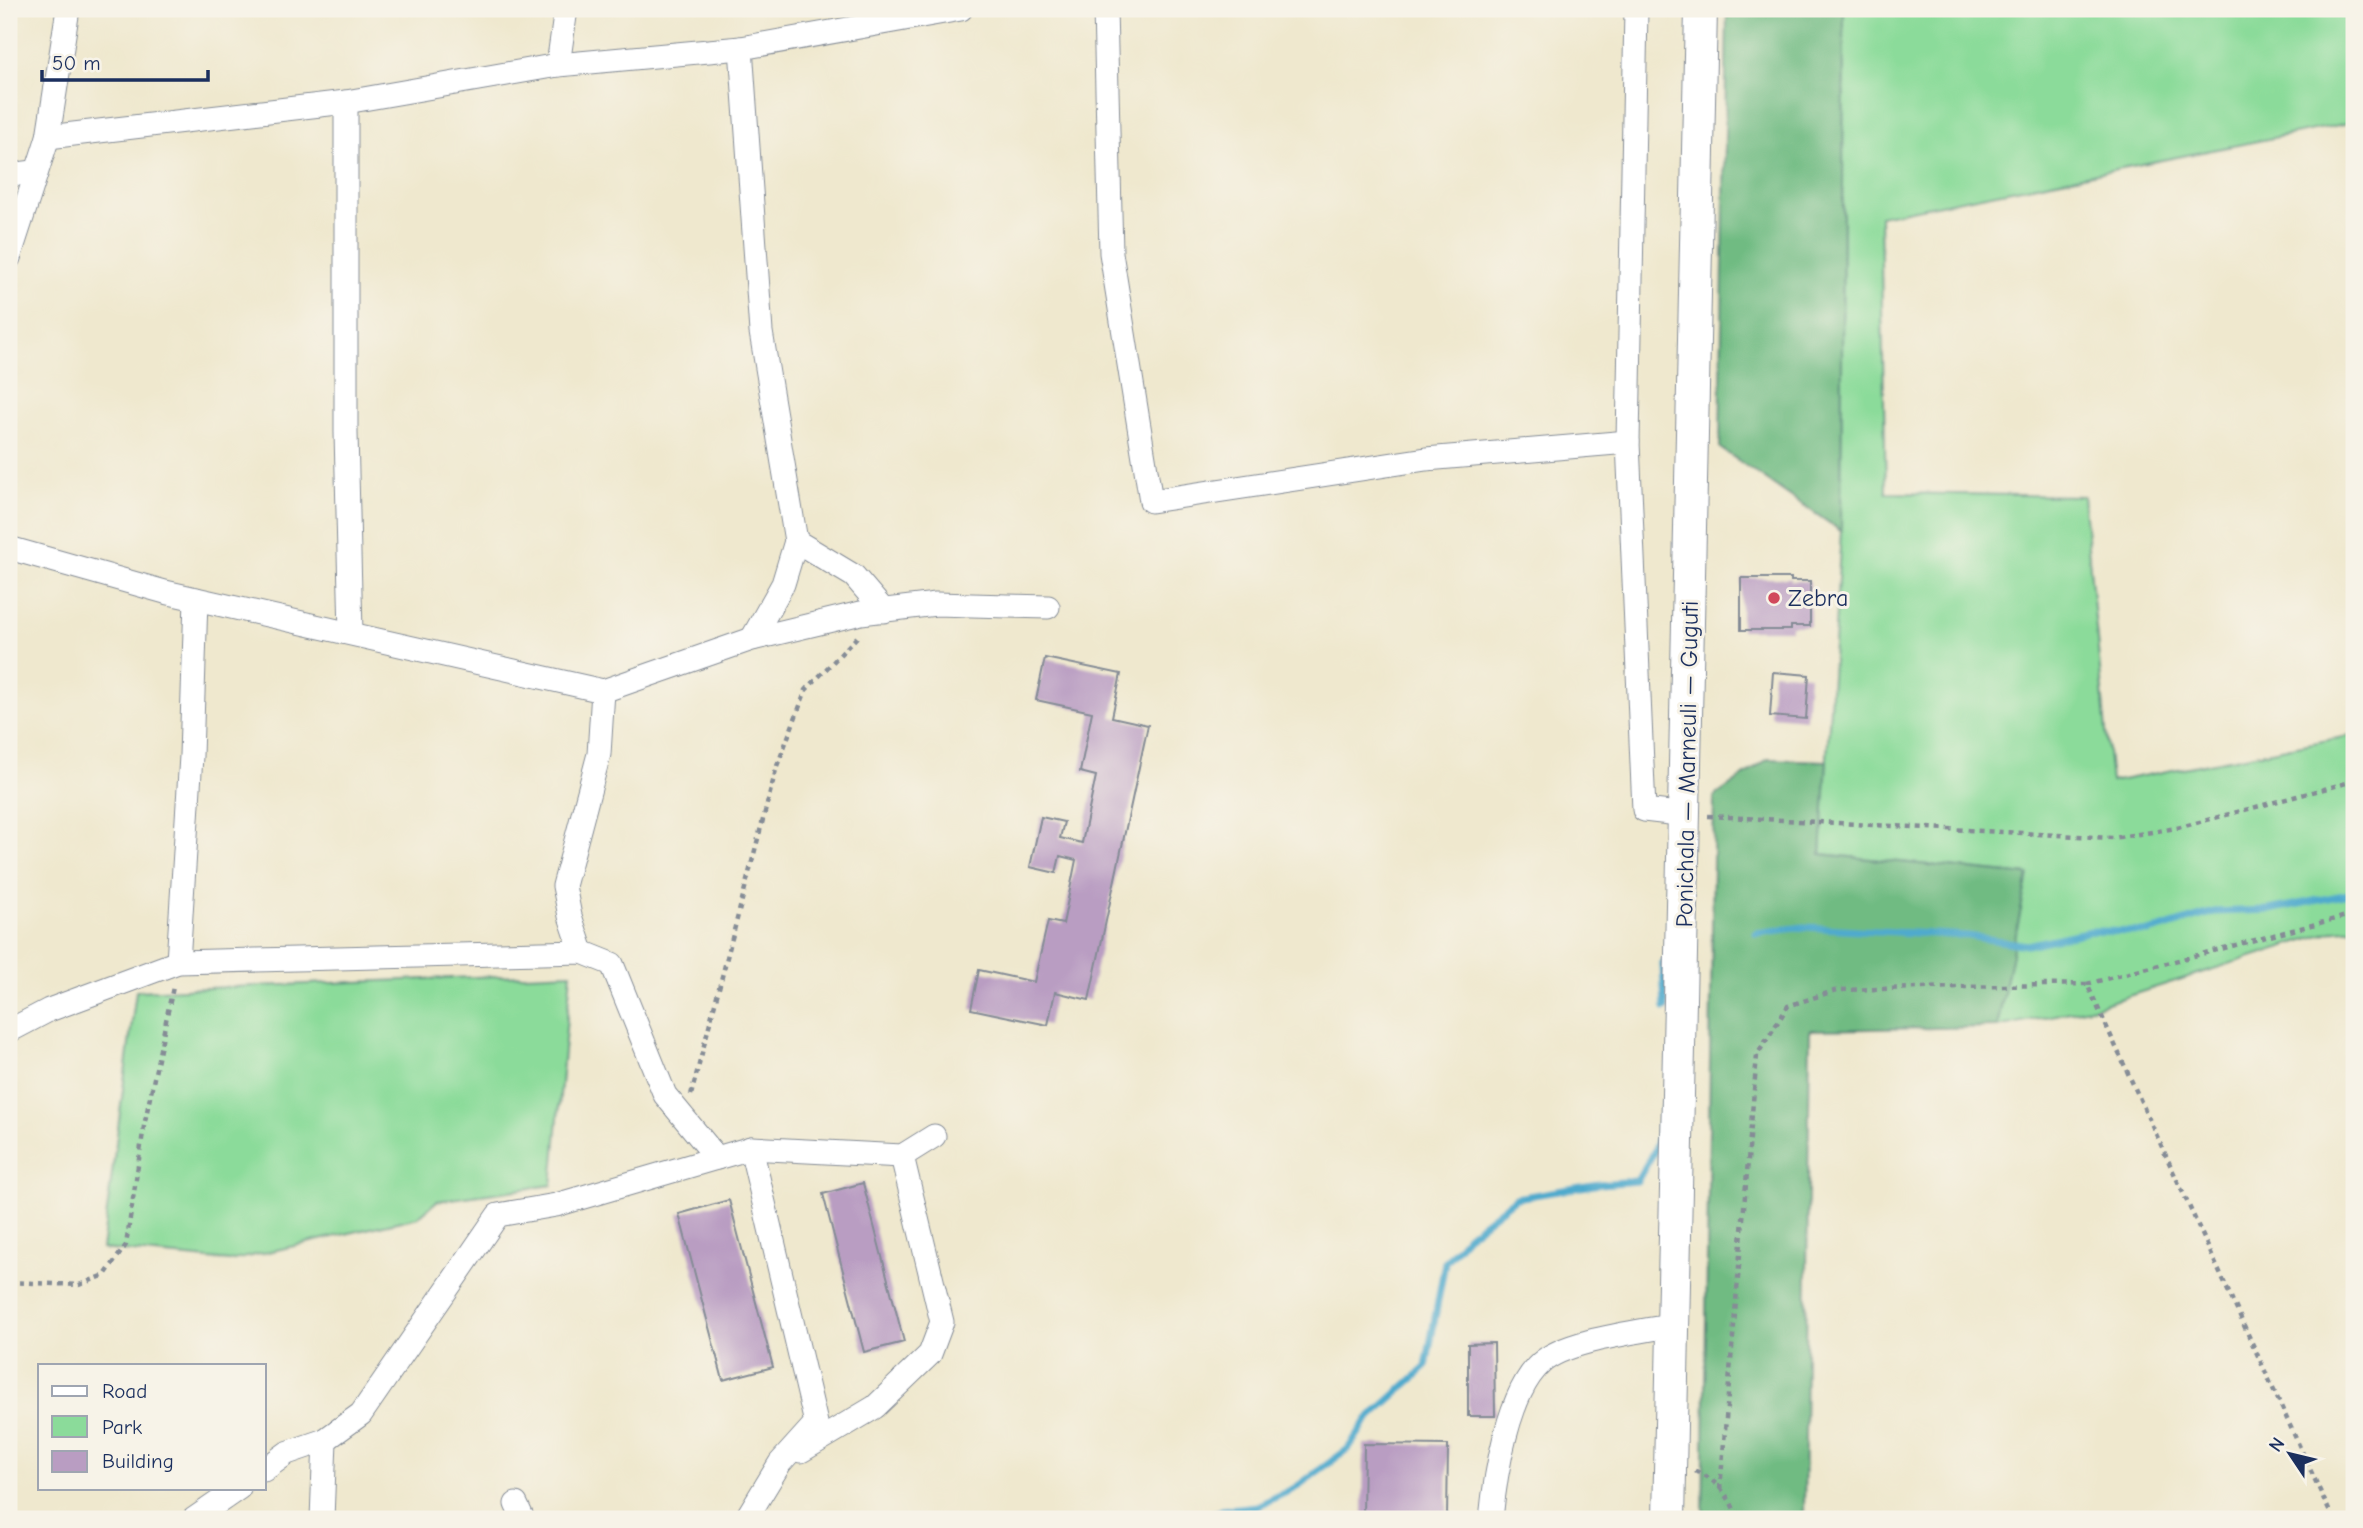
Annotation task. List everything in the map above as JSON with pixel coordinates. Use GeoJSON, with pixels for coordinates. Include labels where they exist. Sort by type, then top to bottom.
{"type":"FeatureCollection","features":[{"type":"Feature","properties":{"kind":"highway","name":"Ponichala — Marneuli — Guguti"},"geometry":{"type":"LineString","coordinates":[[1669,1519],[1702,9]]}},
{"type":"Feature","properties":{"kind":"street"},"geometry":{"type":"LineString","coordinates":[[9,258],[34,172],[48,137],[68,9]]}},
{"type":"Feature","properties":{"kind":"street"},"geometry":{"type":"LineString","coordinates":[[558,65],[566,9]]}},
{"type":"Feature","properties":{"kind":"street"},"geometry":{"type":"LineString","coordinates":[[48,137],[346,102],[558,65],[741,48],[913,13],[961,9]]}},
{"type":"Feature","properties":{"kind":"street"},"geometry":{"type":"LineString","coordinates":[[1105,9],[1111,253],[1152,501],[1426,459],[1628,442]]}},
{"type":"Feature","properties":{"kind":"street"},"geometry":{"type":"LineString","coordinates":[[1636,9],[1628,442],[1644,810],[1686,815]]}},
{"type":"Feature","properties":{"kind":"street"},"geometry":{"type":"LineString","coordinates":[[741,48],[761,332],[796,541],[783,584],[752,639]]}},
{"type":"Feature","properties":{"kind":"street"},"geometry":{"type":"LineString","coordinates":[[346,102],[346,433],[351,633]]}},
{"type":"Feature","properties":{"kind":"street"},"geometry":{"type":"LineString","coordinates":[[9,175],[34,172]]}},
{"type":"Feature","properties":{"kind":"street"},"geometry":{"type":"LineString","coordinates":[[796,541],[855,576],[884,611]]}},
{"type":"Feature","properties":{"kind":"street"},"geometry":{"type":"LineString","coordinates":[[9,548],[196,599],[603,691],[752,639],[884,611],[936,604],[1048,607]]}},
{"type":"Feature","properties":{"kind":"street"},"geometry":{"type":"LineString","coordinates":[[178,962],[191,756],[196,599]]}},
{"type":"Feature","properties":{"kind":"street"},"geometry":{"type":"LineString","coordinates":[[582,952],[564,886],[599,754],[603,691]]}},
{"type":"Feature","properties":{"kind":"street"},"geometry":{"type":"LineString","coordinates":[[9,1031],[49,1010],[178,962],[582,952],[612,964],[665,1095],[717,1158]]}},
{"type":"Feature","properties":{"kind":"street"},"geometry":{"type":"LineString","coordinates":[[266,1469],[287,1453],[325,1440],[361,1415],[498,1215],[556,1205],[751,1148],[902,1156],[934,1136]]}},
{"type":"Feature","properties":{"kind":"street"},"geometry":{"type":"LineString","coordinates":[[746,1519],[780,1463],[816,1423],[751,1148]]}},
{"type":"Feature","properties":{"kind":"street"},"geometry":{"type":"LineString","coordinates":[[780,1463],[875,1406],[930,1354],[942,1322],[902,1156]]}},
{"type":"Feature","properties":{"kind":"street"},"geometry":{"type":"LineString","coordinates":[[1491,1519],[1495,1482],[1520,1393],[1541,1363],[1580,1344],[1674,1325]]}},
{"type":"Feature","properties":{"kind":"street"},"geometry":{"type":"LineString","coordinates":[[322,1519],[325,1440]]}},
{"type":"Feature","properties":{"kind":"street"},"geometry":{"type":"LineString","coordinates":[[194,1519],[236,1490]]}},
{"type":"Feature","properties":{"kind":"path"},"geometry":{"type":"LineString","coordinates":[[685,1119],[777,766],[806,690],[884,611]]}},
{"type":"Feature","properties":{"kind":"path"},"geometry":{"type":"LineString","coordinates":[[1686,815],[2113,838],[2177,828],[2354,781]]}},
{"type":"Feature","properties":{"kind":"path"},"geometry":{"type":"LineString","coordinates":[[1720,1489],[1757,1055],[1788,1006],[1837,990],[2087,984],[2354,914]]}},
{"type":"Feature","properties":{"kind":"path"},"geometry":{"type":"LineString","coordinates":[[9,1282],[79,1286],[106,1275],[126,1245],[144,1126],[178,962]]}},
{"type":"Feature","properties":{"kind":"path"},"geometry":{"type":"LineString","coordinates":[[2087,984],[2333,1519]]}},
{"type":"Feature","properties":{"kind":"path"},"geometry":{"type":"LineString","coordinates":[[1671,1464],[1710,1475],[1735,1510],[1737,1519]]}},
{"type":"Feature","properties":{"kind":"green space"},"geometry":{"type":"Polygon","coordinates":[[[1727,9],[1844,9],[1841,531],[1720,448],[1727,9]]]}},
{"type":"Feature","properties":{"kind":"green space"},"geometry":{"type":"Polygon","coordinates":[[[1844,9],[2354,9],[2354,122],[1880,216],[1886,493],[2083,496],[2111,782],[2354,735],[2354,928],[2336,930],[2094,1007],[1997,1027],[2027,875],[1821,854],[1841,531],[1844,9]]]}},
{"type":"Feature","properties":{"kind":"green space"},"geometry":{"type":"Polygon","coordinates":[[[1768,759],[1827,761],[1821,854],[2028,875],[1997,1027],[1810,1030],[1804,1519],[1703,1519],[1714,797],[1768,759]]]}},
{"type":"Feature","properties":{"kind":"green space"},"geometry":{"type":"Polygon","coordinates":[[[571,973],[552,1185],[437,1201],[418,1217],[230,1261],[102,1249],[136,991],[571,973]]]}},
{"type":"Feature","properties":{"kind":"building"},"geometry":{"type":"Polygon","coordinates":[[[1741,578],[1791,578],[1791,581],[1810,581],[1810,626],[1791,626],[1791,630],[1741,630],[1741,578]]]}},
{"type":"Feature","properties":{"kind":"building"},"geometry":{"type":"Polygon","coordinates":[[[1045,658],[1121,674],[1112,717],[1148,725],[1089,1000],[1055,992],[1048,1025],[971,1009],[979,970],[1034,982],[1048,921],[1063,924],[1076,860],[1060,856],[1056,873],[1030,867],[1041,817],[1064,822],[1060,838],[1082,843],[1096,776],[1080,772],[1092,712],[1036,700],[1045,658]]]}},
{"type":"Feature","properties":{"kind":"building"},"geometry":{"type":"Polygon","coordinates":[[[1773,672],[1809,675],[1806,719],[1770,716],[1773,672]]]}},
{"type":"Feature","properties":{"kind":"building"},"geometry":{"type":"Polygon","coordinates":[[[863,1183],[904,1342],[864,1352],[823,1194],[863,1183]]]}},
{"type":"Feature","properties":{"kind":"building"},"geometry":{"type":"Polygon","coordinates":[[[729,1200],[773,1367],[723,1380],[679,1214],[729,1200]]]}},
{"type":"Feature","properties":{"kind":"building"},"geometry":{"type":"Polygon","coordinates":[[[1494,1343],[1495,1416],[1468,1416],[1468,1344],[1494,1343]]]}},
{"type":"Feature","properties":{"kind":"building"},"geometry":{"type":"Polygon","coordinates":[[[1364,1444],[1448,1445],[1447,1519],[1363,1519],[1364,1444]]]}},
{"type":"Feature","properties":{"kind":"waterway"},"geometry":{"type":"LineString","coordinates":[[1756,933],[1804,927],[1968,936],[2027,945],[2091,931],[2149,932],[2214,912],[2269,910],[2354,893]]}},
{"type":"Feature","properties":{"kind":"waterway"},"geometry":{"type":"LineString","coordinates":[[1663,963],[1665,1008]]}},
{"type":"Feature","properties":{"kind":"waterway"},"geometry":{"type":"LineString","coordinates":[[1204,1519],[1221,1510],[1257,1506],[1295,1488],[1348,1449],[1368,1419],[1426,1367],[1445,1262],[1468,1235],[1516,1198],[1599,1184],[1637,1181],[1655,1150],[1664,1107]]}},
{"type":"Feature","properties":{"kind":"place","name":"Zebra"},"geometry":{"type":"Point","coordinates":[1774,598]}}]}
